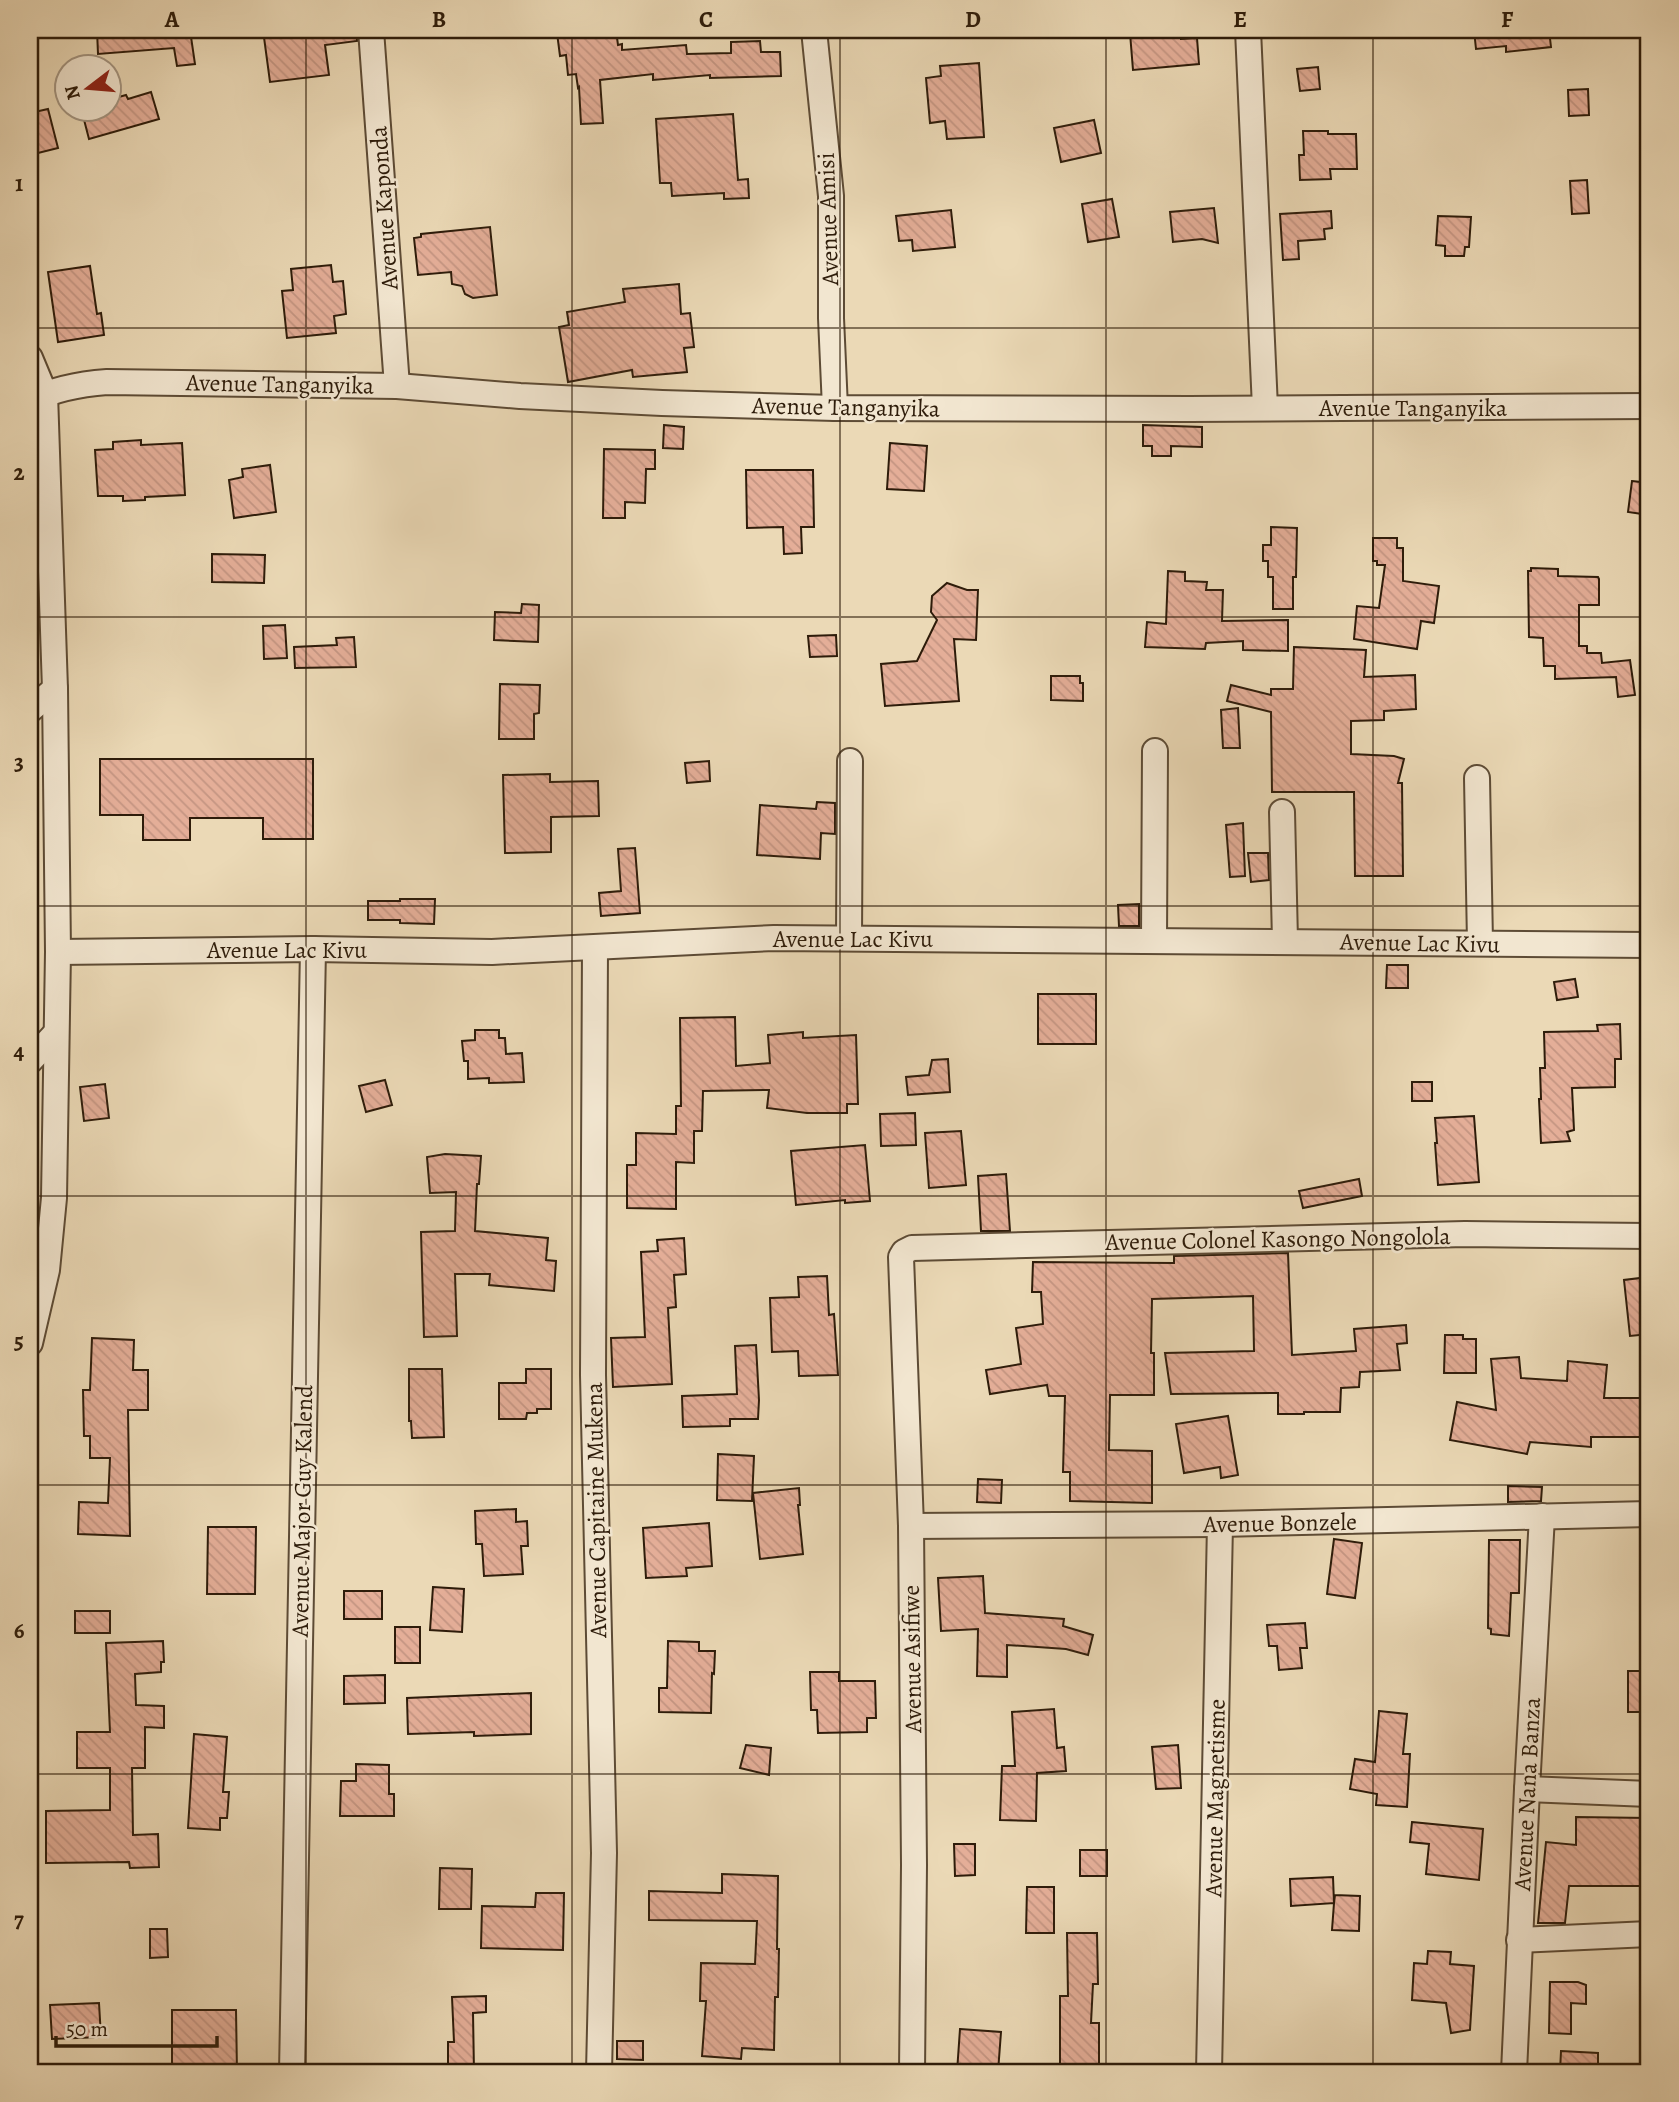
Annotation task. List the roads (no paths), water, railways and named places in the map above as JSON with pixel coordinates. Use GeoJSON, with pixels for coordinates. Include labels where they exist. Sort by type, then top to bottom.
{"type":"FeatureCollection","features":[{"type":"Feature","properties":{"kind":"street","name":"Avenue Kaponda"},"geometry":{"type":"LineString","coordinates":[[371,30],[397,386]]}},
{"type":"Feature","properties":{"kind":"street","name":"Avenue Amisi"},"geometry":{"type":"LineString","coordinates":[[814,30],[831,196],[831,318],[835,408]]}},
{"type":"Feature","properties":{"kind":"street"},"geometry":{"type":"LineString","coordinates":[[1248,30],[1265,408]]}},
{"type":"Feature","properties":{"kind":"street"},"geometry":{"type":"LineString","coordinates":[[30,358],[38,398],[55,689],[58,952],[52,1229],[47,1270],[30,1343]]}},
{"type":"Feature","properties":{"kind":"street","name":"Avenue Tanganyika"},"geometry":{"type":"LineString","coordinates":[[38,398],[84,384],[107,382],[397,386],[662,404],[835,408],[1649,406]]}},
{"type":"Feature","properties":{"kind":"street"},"geometry":{"type":"LineString","coordinates":[[30,710],[55,689]]}},
{"type":"Feature","properties":{"kind":"street"},"geometry":{"type":"LineString","coordinates":[[1154,941],[1155,751]]}},
{"type":"Feature","properties":{"kind":"street"},"geometry":{"type":"LineString","coordinates":[[849,939],[850,761]]}},
{"type":"Feature","properties":{"kind":"street"},"geometry":{"type":"LineString","coordinates":[[1477,778],[1480,943]]}},
{"type":"Feature","properties":{"kind":"street"},"geometry":{"type":"LineString","coordinates":[[1282,812],[1285,941]]}},
{"type":"Feature","properties":{"kind":"street","name":"Avenue Lac Kivu"},"geometry":{"type":"LineString","coordinates":[[58,952],[313,949],[492,952],[774,938],[1649,945]]}},
{"type":"Feature","properties":{"kind":"street","name":"Avenue Capitaine Mukena"},"geometry":{"type":"LineString","coordinates":[[595,948],[593,1375],[604,1853],[599,2072]]}},
{"type":"Feature","properties":{"kind":"street","name":"Avenue Major Guy Kalend"},"geometry":{"type":"LineString","coordinates":[[292,2072],[313,949]]}},
{"type":"Feature","properties":{"kind":"street"},"geometry":{"type":"LineString","coordinates":[[30,1061],[56,1032]]}},
{"type":"Feature","properties":{"kind":"street","name":"Avenue Colonel Kasongo Nongolola"},"geometry":{"type":"LineString","coordinates":[[907,1249],[1465,1234],[1649,1236]]}},
{"type":"Feature","properties":{"kind":"street","name":"Avenue Asifiwe"},"geometry":{"type":"LineString","coordinates":[[907,1249],[901,1258],[911,1526],[915,1865],[912,2072]]}},
{"type":"Feature","properties":{"kind":"street","name":"Avenue Bonzele"},"geometry":{"type":"LineString","coordinates":[[911,1526],[1220,1524],[1649,1514]]}},
{"type":"Feature","properties":{"kind":"street","name":"Avenue Nana Banza"},"geometry":{"type":"LineString","coordinates":[[1514,2072],[1542,1516]]}},
{"type":"Feature","properties":{"kind":"street","name":"Avenue Magnetisme"},"geometry":{"type":"LineString","coordinates":[[1209,2072],[1220,1524]]}},
{"type":"Feature","properties":{"kind":"street"},"geometry":{"type":"LineString","coordinates":[[1527,1790],[1649,1794]]}},
{"type":"Feature","properties":{"kind":"street"},"geometry":{"type":"LineString","coordinates":[[1519,1940],[1649,1934]]}}]}
